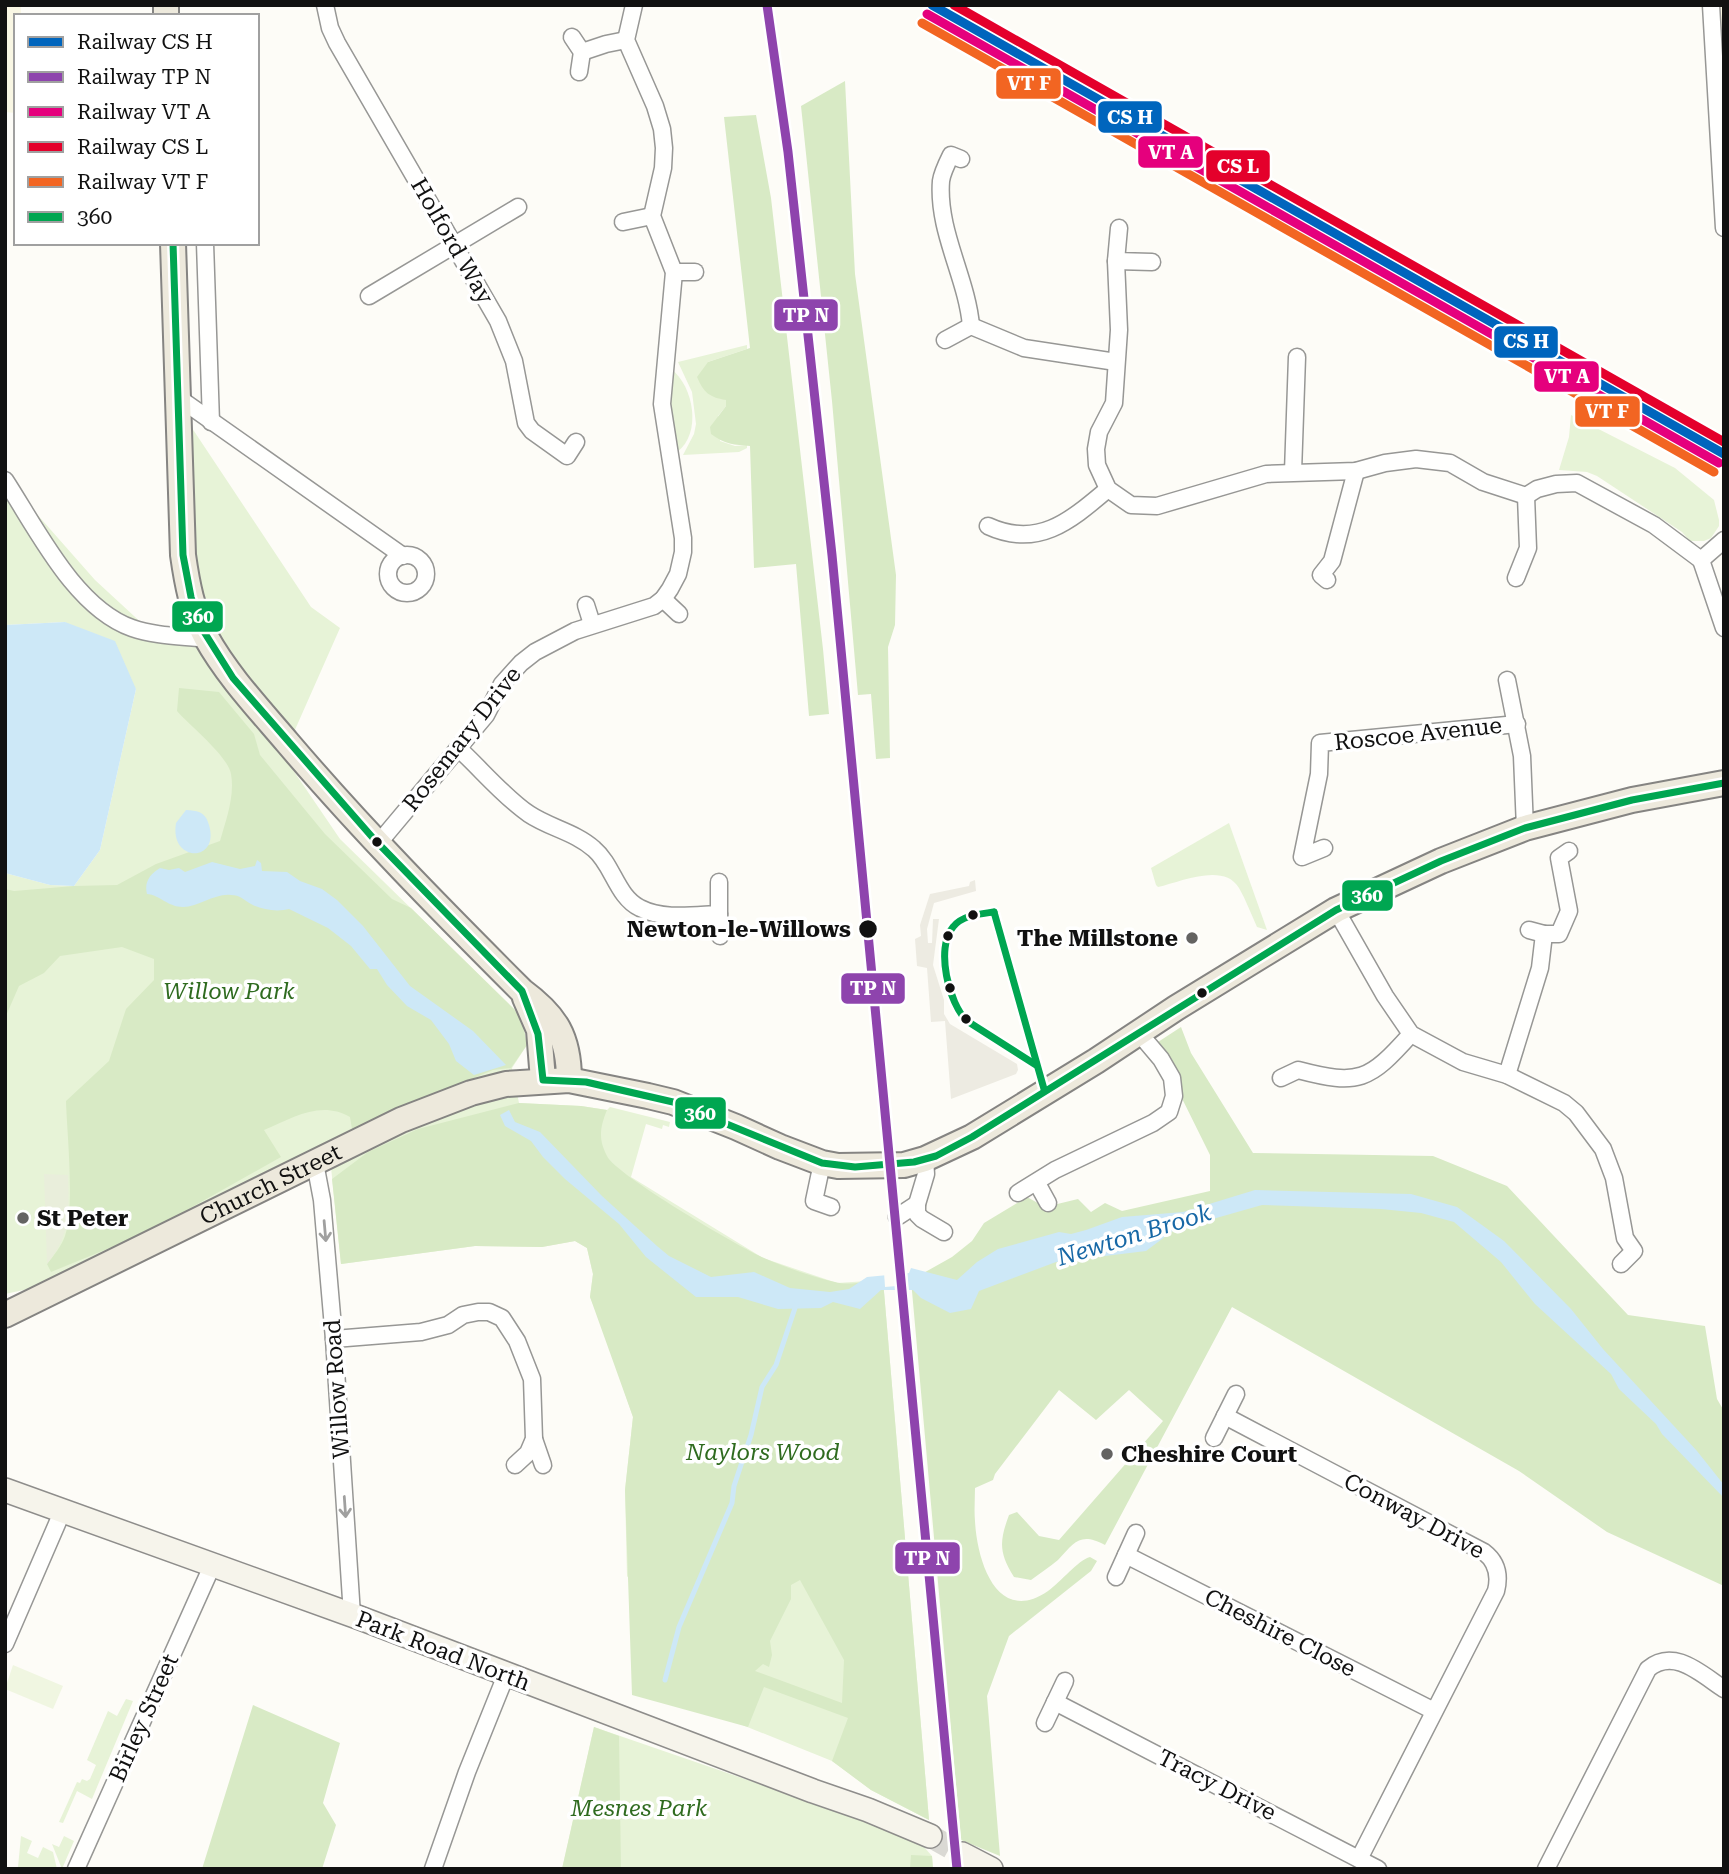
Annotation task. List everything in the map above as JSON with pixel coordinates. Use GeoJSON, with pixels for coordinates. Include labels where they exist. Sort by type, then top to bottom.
{"type":"FeatureCollection","features":[{"type":"Feature","properties":{"kind":"main road"},"geometry":{"type":"LineString","coordinates":[[173,245],[183,555],[191,599],[207,639],[237,683],[377,845],[522,991],[547,1011],[560,1030],[567,1054],[569,1080]]}},
{"type":"Feature","properties":{"kind":"main road","name":"Church Street"},"geometry":{"type":"LineString","coordinates":[[5,1315],[411,1116],[471,1093],[506,1084],[569,1080],[673,1102],[822,1163],[855,1167],[904,1165],[925,1159],[972,1138],[1336,910],[1441,860],[1525,828],[1632,800],[1724,783]]}},
{"type":"Feature","properties":{"kind":"main road"},"geometry":{"type":"LineString","coordinates":[[522,991],[539,1030],[543,1080]]}},
{"type":"Feature","properties":{"kind":"street","name":"Holford Way"},"geometry":{"type":"LineString","coordinates":[[326,5],[330,27],[337,43],[498,321],[514,360],[526,423],[532,431],[567,456],[576,442]]}},
{"type":"Feature","properties":{"kind":"street"},"geometry":{"type":"LineString","coordinates":[[634,5],[626,40],[655,106],[664,148],[663,168],[652,216],[674,272],[662,404],[683,552],[678,574],[663,599],[679,614]]}},
{"type":"Feature","properties":{"kind":"street"},"geometry":{"type":"LineString","coordinates":[[1711,5],[1724,228]]}},
{"type":"Feature","properties":{"kind":"street"},"geometry":{"type":"LineString","coordinates":[[572,37],[582,52],[579,72]]}},
{"type":"Feature","properties":{"kind":"street"},"geometry":{"type":"LineString","coordinates":[[582,52],[626,40]]}},
{"type":"Feature","properties":{"kind":"street"},"geometry":{"type":"LineString","coordinates":[[952,154],[941,180],[943,206],[949,239],[969,305],[971,326]]}},
{"type":"Feature","properties":{"kind":"street"},"geometry":{"type":"LineString","coordinates":[[369,296],[517,207]]}},
{"type":"Feature","properties":{"kind":"street"},"geometry":{"type":"LineString","coordinates":[[623,222],[652,216]]}},
{"type":"Feature","properties":{"kind":"street"},"geometry":{"type":"LineString","coordinates":[[1119,228],[1116,261],[1119,330],[1114,403],[1099,432],[1096,449],[1097,465],[1108,489],[1131,505],[1157,506],[1266,474],[1356,471],[1385,463],[1416,459],[1450,463],[1483,482],[1526,496]]}},
{"type":"Feature","properties":{"kind":"street"},"geometry":{"type":"LineString","coordinates":[[205,245],[211,422]]}},
{"type":"Feature","properties":{"kind":"street"},"geometry":{"type":"LineString","coordinates":[[1116,261],[1152,262]]}},
{"type":"Feature","properties":{"kind":"street"},"geometry":{"type":"LineString","coordinates":[[674,272],[695,272]]}},
{"type":"Feature","properties":{"kind":"street"},"geometry":{"type":"LineString","coordinates":[[945,340],[971,326]]}},
{"type":"Feature","properties":{"kind":"street"},"geometry":{"type":"LineString","coordinates":[[971,326],[1024,348],[1116,362]]}},
{"type":"Feature","properties":{"kind":"street"},"geometry":{"type":"LineString","coordinates":[[1293,472],[1298,357]]}},
{"type":"Feature","properties":{"kind":"street"},"geometry":{"type":"LineString","coordinates":[[176,396],[403,556]]}},
{"type":"Feature","properties":{"kind":"street"},"geometry":{"type":"LineString","coordinates":[[1321,575],[1332,561],[1356,471]]}},
{"type":"Feature","properties":{"kind":"street"},"geometry":{"type":"LineString","coordinates":[[5,480],[68,577],[93,606],[132,628],[156,634],[207,639]]}},
{"type":"Feature","properties":{"kind":"street"},"geometry":{"type":"LineString","coordinates":[[1526,496],[1537,489],[1577,483],[1654,525],[1701,560],[1724,628]]}},
{"type":"Feature","properties":{"kind":"street"},"geometry":{"type":"LineString","coordinates":[[988,524],[1003,533],[1030,535],[1055,529],[1108,489]]}},
{"type":"Feature","properties":{"kind":"street"},"geometry":{"type":"LineString","coordinates":[[1515,579],[1528,548],[1526,496]]}},
{"type":"Feature","properties":{"kind":"street"},"geometry":{"type":"LineString","coordinates":[[1701,560],[1724,540]]}},
{"type":"Feature","properties":{"kind":"street","name":"Rosemary Drive"},"geometry":{"type":"LineString","coordinates":[[377,845],[486,715],[502,684],[516,667],[535,652],[592,624],[654,606],[663,599]]}},
{"type":"Feature","properties":{"kind":"street"},"geometry":{"type":"LineString","coordinates":[[586,604],[592,624]]}},
{"type":"Feature","properties":{"kind":"street"},"geometry":{"type":"LineString","coordinates":[[1507,680],[1522,756],[1525,828]]}},
{"type":"Feature","properties":{"kind":"street","name":"Roscoe Avenue"},"geometry":{"type":"LineString","coordinates":[[1324,848],[1297,860],[1319,774],[1312,744],[1517,724]]}},
{"type":"Feature","properties":{"kind":"street"},"geometry":{"type":"LineString","coordinates":[[458,748],[527,813],[568,831],[593,848],[603,858],[625,895],[640,909],[665,916],[719,914]]}},
{"type":"Feature","properties":{"kind":"street"},"geometry":{"type":"LineString","coordinates":[[1507,1075],[1540,968],[1537,932],[1559,934],[1569,911],[1559,858],[1569,851]]}},
{"type":"Feature","properties":{"kind":"street"},"geometry":{"type":"LineString","coordinates":[[719,882],[720,936]]}},
{"type":"Feature","properties":{"kind":"street"},"geometry":{"type":"LineString","coordinates":[[1336,910],[1385,996],[1411,1034],[1463,1062],[1507,1075],[1564,1103],[1576,1112],[1603,1149],[1614,1178],[1625,1238],[1640,1247],[1621,1264]]}},
{"type":"Feature","properties":{"kind":"street"},"geometry":{"type":"LineString","coordinates":[[1018,1193],[1055,1170],[1153,1123],[1169,1112],[1174,1096],[1172,1078],[1161,1059],[1139,1033]]}},
{"type":"Feature","properties":{"kind":"street"},"geometry":{"type":"LineString","coordinates":[[1281,1078],[1298,1070],[1330,1079],[1345,1080],[1365,1074],[1383,1064],[1411,1034]]}},
{"type":"Feature","properties":{"kind":"street"},"geometry":{"type":"LineString","coordinates":[[1298,1070],[1301,1052]]}},
{"type":"Feature","properties":{"kind":"street"},"geometry":{"type":"LineString","coordinates":[[925,1159],[926,1174],[917,1206],[922,1219],[944,1232]]}},
{"type":"Feature","properties":{"kind":"street","name":"Willow Road"},"geometry":{"type":"LineString","coordinates":[[315,1163],[322,1200],[334,1339],[352,1615]]}},
{"type":"Feature","properties":{"kind":"street"},"geometry":{"type":"LineString","coordinates":[[814,1201],[822,1163]]}},
{"type":"Feature","properties":{"kind":"street"},"geometry":{"type":"LineString","coordinates":[[1037,1183],[1048,1203]]}},
{"type":"Feature","properties":{"kind":"street"},"geometry":{"type":"LineString","coordinates":[[797,1197],[831,1206]]}},
{"type":"Feature","properties":{"kind":"street"},"geometry":{"type":"LineString","coordinates":[[897,1216],[917,1206]]}},
{"type":"Feature","properties":{"kind":"street"},"geometry":{"type":"LineString","coordinates":[[334,1339],[421,1332],[449,1325],[463,1315],[478,1312],[489,1312],[502,1318],[517,1341],[532,1379],[534,1439],[543,1465]]}},
{"type":"Feature","properties":{"kind":"street"},"geometry":{"type":"LineString","coordinates":[[1214,1438],[1236,1394]]}},
{"type":"Feature","properties":{"kind":"street","name":"Conway Drive"},"geometry":{"type":"LineString","coordinates":[[1225,1416],[1491,1557],[1498,1574],[1496,1591],[1359,1859]]}},
{"type":"Feature","properties":{"kind":"street"},"geometry":{"type":"LineString","coordinates":[[515,1465],[527,1453],[534,1439]]}},
{"type":"Feature","properties":{"kind":"street","name":"Park Road North"},"geometry":{"type":"LineString","coordinates":[[5,1490],[352,1615],[930,1836]]}},
{"type":"Feature","properties":{"kind":"street"},"geometry":{"type":"LineString","coordinates":[[5,1644],[64,1510]]}},
{"type":"Feature","properties":{"kind":"street"},"geometry":{"type":"LineString","coordinates":[[1116,1577],[1136,1533]]}},
{"type":"Feature","properties":{"kind":"street","name":"Cheshire Close"},"geometry":{"type":"LineString","coordinates":[[1126,1555],[1434,1711]]}},
{"type":"Feature","properties":{"kind":"street","name":"Birley Street"},"geometry":{"type":"LineString","coordinates":[[76,1869],[212,1566]]}},
{"type":"Feature","properties":{"kind":"street"},"geometry":{"type":"LineString","coordinates":[[1546,1869],[1648,1669],[1662,1660],[1673,1660],[1683,1663],[1724,1689]]}},
{"type":"Feature","properties":{"kind":"street"},"geometry":{"type":"LineString","coordinates":[[433,1869],[467,1772],[506,1675]]}},
{"type":"Feature","properties":{"kind":"street"},"geometry":{"type":"LineString","coordinates":[[1045,1723],[1065,1681]]}},
{"type":"Feature","properties":{"kind":"street","name":"Tracy Drive"},"geometry":{"type":"LineString","coordinates":[[1055,1702],[1378,1869]]}},
{"type":"Feature","properties":{"kind":"street"},"geometry":{"type":"LineString","coordinates":[[962,1854],[991,1869]]}},
{"type":"Feature","properties":{"kind":"shaded area"},"geometry":{"type":"Polygon","coordinates":[[[5,5],[21,5],[21,14],[14,14],[14,113],[5,112],[5,5]]]}},
{"type":"Feature","properties":{"kind":"shaded area"},"geometry":{"type":"Polygon","coordinates":[[[1710,5],[1724,5],[1724,88],[1718,88],[1710,5]]]}},
{"type":"Feature","properties":{"kind":"shaded area"},"geometry":{"type":"Polygon","coordinates":[[[975,880],[976,891],[934,903],[927,929],[928,943],[932,943],[933,919],[939,919],[933,965],[944,1000],[944,1014],[950,1024],[1017,1064],[1018,1070],[1016,1074],[951,1099],[945,1021],[931,1022],[927,968],[917,966],[915,939],[921,936],[920,925],[930,894],[969,886],[970,882],[975,880]]]}},
{"type":"Feature","properties":{"kind":"green space"},"geometry":{"type":"Polygon","coordinates":[[[845,81],[855,274],[896,575],[895,625],[888,647],[890,758],[876,759],[871,694],[858,695],[832,401],[801,106],[845,81]]]}},
{"type":"Feature","properties":{"kind":"green space"},"geometry":{"type":"Polygon","coordinates":[[[756,115],[771,198],[829,714],[809,716],[796,564],[754,568],[750,446],[720,440],[711,434],[710,427],[726,406],[726,400],[708,393],[697,377],[708,362],[750,348],[724,117],[756,115]]]}},
{"type":"Feature","properties":{"kind":"green space"},"geometry":{"type":"Polygon","coordinates":[[[747,345],[747,349],[708,362],[726,400],[726,406],[718,416],[720,441],[735,446],[747,445],[747,448],[739,452],[683,455],[696,424],[692,392],[678,362],[747,345]]]}},
{"type":"Feature","properties":{"kind":"green space"},"geometry":{"type":"Polygon","coordinates":[[[671,369],[685,387],[692,410],[690,434],[677,452],[670,407],[671,369]]]}},
{"type":"Feature","properties":{"kind":"green space"},"geometry":{"type":"Polygon","coordinates":[[[1571,415],[1675,468],[1714,500],[1719,526],[1711,538],[1690,541],[1682,532],[1597,476],[1587,472],[1559,470],[1569,437],[1571,415]]]}},
{"type":"Feature","properties":{"kind":"green space","name":"Willow Park"},"geometry":{"type":"Polygon","coordinates":[[[188,422],[311,607],[340,628],[294,732],[280,751],[340,839],[514,1009],[527,1045],[512,1068],[519,1103],[607,1110],[610,1107],[670,1122],[669,1127],[663,1125],[662,1129],[646,1124],[631,1177],[763,1258],[837,1283],[883,1280],[929,1820],[871,1790],[832,1761],[735,1722],[627,1576],[625,1490],[633,1417],[590,1297],[593,1274],[587,1248],[575,1241],[542,1247],[475,1246],[341,1264],[329,1148],[75,1279],[5,1294],[5,873],[50,885],[74,886],[100,850],[136,689],[65,622],[5,625],[5,478],[95,580],[147,628],[213,624],[197,598],[188,422]]]}},
{"type":"Feature","properties":{"kind":"green space"},"geometry":{"type":"Polygon","coordinates":[[[179,688],[219,692],[254,734],[260,755],[325,834],[392,899],[411,908],[514,1009],[523,1023],[527,1045],[511,1068],[493,1070],[352,1129],[350,1117],[339,1112],[317,1110],[264,1130],[281,1157],[146,1233],[51,1272],[47,1264],[65,1236],[70,1207],[66,1101],[109,1061],[126,1009],[154,980],[154,959],[122,947],[60,956],[44,973],[19,986],[5,1018],[5,889],[14,891],[117,885],[156,864],[220,841],[231,799],[231,774],[216,750],[177,711],[179,688]]]}},
{"type":"Feature","properties":{"kind":"green space"},"geometry":{"type":"Polygon","coordinates":[[[1229,823],[1267,930],[1257,927],[1239,888],[1232,880],[1223,876],[1201,876],[1158,887],[1156,885],[1151,868],[1229,823]]]}},
{"type":"Feature","properties":{"kind":"green space"},"geometry":{"type":"Polygon","coordinates":[[[1181,1027],[1191,1053],[1253,1153],[1433,1156],[1507,1186],[1628,1315],[1705,1326],[1717,1399],[1724,1411],[1724,1586],[1607,1532],[1519,1471],[1232,1307],[1105,1545],[1089,1539],[1078,1541],[1055,1563],[1031,1580],[1014,1577],[1005,1561],[1002,1540],[1009,1515],[1017,1512],[1039,1536],[1059,1540],[1163,1421],[1129,1390],[1096,1420],[1059,1390],[993,1480],[975,1488],[975,1521],[980,1554],[993,1584],[1003,1595],[1015,1600],[1030,1600],[1048,1591],[1085,1559],[1090,1557],[1097,1561],[1091,1571],[1009,1636],[987,1696],[1000,1856],[961,1840],[911,1280],[952,1257],[972,1241],[984,1223],[1027,1197],[1045,1207],[1078,1199],[1091,1212],[1105,1203],[1122,1211],[1210,1191],[1210,1155],[1155,1044],[1181,1027]]]}},
{"type":"Feature","properties":{"kind":"green space","name":"Naylors Wood"},"geometry":{"type":"Polygon","coordinates":[[[519,1103],[607,1110],[601,1133],[607,1156],[632,1178],[680,1210],[750,1251],[799,1272],[840,1283],[883,1280],[929,1820],[871,1790],[832,1761],[848,1718],[764,1687],[748,1727],[632,1695],[625,1490],[633,1417],[590,1297],[593,1274],[587,1248],[575,1241],[542,1247],[475,1246],[341,1264],[332,1179],[368,1152],[418,1129],[519,1103]],[[800,1580],[791,1585],[791,1599],[770,1641],[772,1655],[769,1667],[763,1664],[755,1671],[842,1703],[844,1660],[800,1580]]]}},
{"type":"Feature","properties":{"kind":"green space"},"geometry":{"type":"Polygon","coordinates":[[[44,1174],[68,1175],[67,1222],[61,1243],[47,1264],[44,1174]]]}},
{"type":"Feature","properties":{"kind":"green space"},"geometry":{"type":"Polygon","coordinates":[[[13,1665],[63,1686],[53,1709],[5,1689],[13,1665]]]}},
{"type":"Feature","properties":{"kind":"green space"},"geometry":{"type":"Polygon","coordinates":[[[126,1699],[133,1701],[92,1799],[77,1791],[63,1823],[59,1822],[77,1782],[90,1779],[96,1765],[87,1760],[108,1711],[117,1716],[126,1699]]]}},
{"type":"Feature","properties":{"kind":"green space"},"geometry":{"type":"Polygon","coordinates":[[[253,1705],[340,1743],[323,1803],[336,1825],[322,1869],[202,1869],[253,1705]]]}},
{"type":"Feature","properties":{"kind":"green space","name":"Mesnes Park"},"geometry":{"type":"Polygon","coordinates":[[[594,1727],[916,1838],[932,1856],[933,1869],[562,1869],[594,1727]]]}},
{"type":"Feature","properties":{"kind":"green space"},"geometry":{"type":"Polygon","coordinates":[[[594,1727],[619,1736],[621,1869],[562,1869],[594,1727]]]}},
{"type":"Feature","properties":{"kind":"green space"},"geometry":{"type":"Polygon","coordinates":[[[21,1836],[32,1841],[27,1853],[38,1858],[43,1847],[53,1852],[57,1869],[18,1867],[21,1836]]]}},
{"type":"Feature","properties":{"kind":"green space"},"geometry":{"type":"Polygon","coordinates":[[[64,1836],[74,1841],[62,1869],[52,1844],[59,1847],[64,1836]]]}},
{"type":"Feature","properties":{"kind":"green space"},"geometry":{"type":"Polygon","coordinates":[[[911,1855],[932,1856],[933,1869],[910,1869],[911,1855]]]}},
{"type":"Feature","properties":{"kind":"water"},"geometry":{"type":"Polygon","coordinates":[[[65,622],[115,641],[136,689],[100,850],[74,886],[50,885],[5,873],[5,625],[65,622]]]}},
{"type":"Feature","properties":{"kind":"water"},"geometry":{"type":"Polygon","coordinates":[[[186,810],[197,811],[208,822],[211,835],[203,851],[187,852],[180,846],[176,836],[176,823],[186,810]]]}},
{"type":"Feature","properties":{"kind":"water"},"geometry":{"type":"Polygon","coordinates":[[[257,860],[261,863],[262,871],[287,872],[300,881],[322,889],[337,900],[363,926],[410,986],[473,1031],[506,1065],[474,1075],[456,1061],[449,1044],[431,1020],[407,1006],[387,985],[377,969],[370,969],[351,946],[328,928],[289,909],[265,909],[231,895],[183,907],[147,894],[149,879],[160,868],[179,868],[185,872],[212,862],[240,869],[255,866],[257,860]]]}},
{"type":"Feature","properties":{"kind":"water","name":"Newton Brook"},"geometry":{"type":"Polygon","coordinates":[[[509,1110],[515,1122],[540,1132],[602,1196],[669,1256],[711,1277],[754,1272],[790,1288],[830,1292],[849,1289],[867,1277],[909,1273],[911,1268],[957,1280],[977,1262],[998,1249],[1059,1232],[1071,1234],[1122,1217],[1183,1212],[1255,1190],[1411,1194],[1457,1207],[1504,1241],[1571,1309],[1603,1349],[1697,1451],[1724,1485],[1724,1498],[1662,1434],[1656,1424],[1619,1389],[1611,1374],[1535,1304],[1501,1262],[1454,1222],[1421,1213],[1381,1209],[1262,1205],[1174,1230],[1146,1251],[1056,1262],[979,1291],[971,1309],[950,1313],[921,1298],[913,1290],[881,1290],[860,1309],[833,1302],[821,1308],[778,1309],[738,1297],[696,1297],[646,1257],[619,1224],[565,1179],[531,1141],[505,1126],[500,1115],[509,1110]]]}},
{"type":"Feature","properties":{"kind":"pier"},"geometry":{"type":"Polygon","coordinates":[[[907,1270],[908,1285],[885,1287],[884,1272],[907,1270]]]}},
{"type":"Feature","properties":{"kind":"waterway"},"geometry":{"type":"LineString","coordinates":[[665,1680],[679,1627],[732,1503],[734,1486],[751,1435],[762,1387],[776,1365],[796,1305]]}},
{"type":"Feature","properties":{"kind":"tunnel"},"geometry":{"type":"LineString","coordinates":[[930,1836],[962,1854]]}},
{"type":"Feature","properties":{"kind":"transit line"},"geometry":{"type":"LineString","coordinates":[[767,5],[788,152],[832,555],[957,1869]]}},
{"type":"Feature","properties":{"kind":"transit line"},"geometry":{"type":"LineString","coordinates":[[932,5],[1724,454]]}},
{"type":"Feature","properties":{"kind":"transit line"},"geometry":{"type":"LineString","coordinates":[[954,5],[1724,442]]}},
{"type":"Feature","properties":{"kind":"transit line"},"geometry":{"type":"LineString","coordinates":[[927,14],[1719,463]]}},
{"type":"Feature","properties":{"kind":"transit line"},"geometry":{"type":"LineString","coordinates":[[922,23],[1714,472]]}},
{"type":"Feature","properties":{"kind":"transit line","name":"360"},"geometry":{"type":"LineString","coordinates":[[173,245],[183,555],[191,597],[201,627],[233,678],[373,838],[522,991],[538,1034],[543,1080],[586,1082],[673,1102],[822,1163],[855,1167],[914,1162],[936,1156],[972,1137],[1336,910],[1441,861],[1525,828],[1632,800],[1724,783]]}},
{"type":"Feature","properties":{"kind":"transit line","name":"360"},"geometry":{"type":"LineString","coordinates":[[994,912],[966,918],[953,927],[945,948],[946,975],[960,1013],[967,1021],[1036,1065]]}},
{"type":"Feature","properties":{"kind":"transit line","name":"360"},"geometry":{"type":"LineString","coordinates":[[994,912],[1044,1089]]}},
{"type":"Feature","properties":{"kind":"place","name":"Newton-le-Willows"},"geometry":{"type":"Point","coordinates":[868,929]}},
{"type":"Feature","properties":{"kind":"place","name":"The Millstone"},"geometry":{"type":"Point","coordinates":[1192,938]}},
{"type":"Feature","properties":{"kind":"place","name":"St Peter"},"geometry":{"type":"Point","coordinates":[23,1218]}},
{"type":"Feature","properties":{"kind":"place","name":"Cheshire Court"},"geometry":{"type":"Point","coordinates":[1107,1454]}}]}
